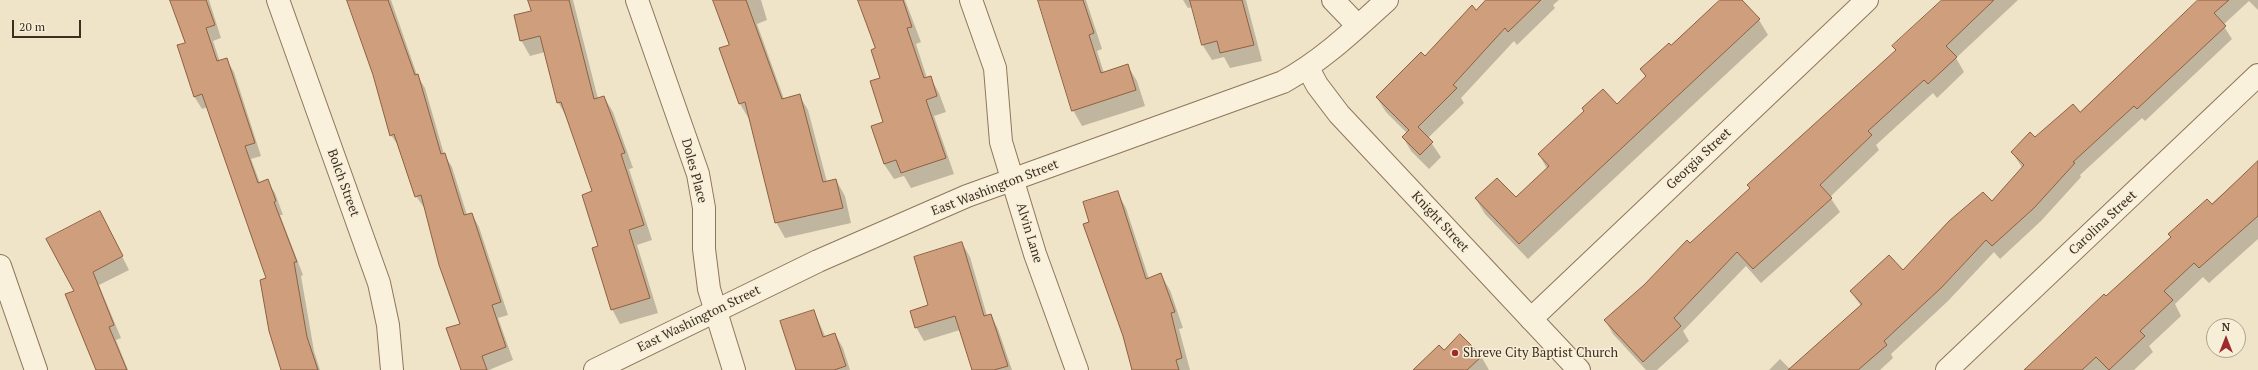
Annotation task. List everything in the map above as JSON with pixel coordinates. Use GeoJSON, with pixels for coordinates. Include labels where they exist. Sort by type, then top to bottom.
{"type":"FeatureCollection","features":[{"type":"Feature","properties":{"kind":"street","name":"Bolch Street"},"geometry":{"type":"LineString","coordinates":[[278,0],[378,282],[388,325],[392,370]]}},
{"type":"Feature","properties":{"kind":"street","name":"Doles Place"},"geometry":{"type":"LineString","coordinates":[[637,0],[698,174],[704,208],[704,249],[709,289],[734,370]]}},
{"type":"Feature","properties":{"kind":"street","name":"Alvin Lane"},"geometry":{"type":"LineString","coordinates":[[971,0],[995,68],[1001,142],[1035,254],[1077,370]]}},
{"type":"Feature","properties":{"kind":"street"},"geometry":{"type":"LineString","coordinates":[[1333,0],[1358,26]]}},
{"type":"Feature","properties":{"kind":"street","name":"East Washington Street"},"geometry":{"type":"LineString","coordinates":[[595,370],[818,261],[967,196],[1283,82],[1308,68],[1333,49],[1387,0]]}},
{"type":"Feature","properties":{"kind":"street","name":"Georgia Street"},"geometry":{"type":"LineString","coordinates":[[1531,319],[1867,0]]}},
{"type":"Feature","properties":{"kind":"street","name":"Knight Street"},"geometry":{"type":"LineString","coordinates":[[1308,68],[1317,85],[1339,114],[1579,370]]}},
{"type":"Feature","properties":{"kind":"street","name":"Carolina Street"},"geometry":{"type":"LineString","coordinates":[[1946,370],[2258,75]]}},
{"type":"Feature","properties":{"kind":"street"},"geometry":{"type":"LineString","coordinates":[[1,270],[36,370]]}},
{"type":"Feature","properties":{"kind":"building"},"geometry":{"type":"Polygon","coordinates":[[[170,0],[206,0],[215,25],[206,28],[217,61],[227,58],[255,143],[245,146],[258,183],[268,179],[276,201],[274,202],[297,262],[294,262],[307,337],[318,370],[281,370],[269,331],[260,280],[266,278],[202,94],[194,97],[177,45],[185,43],[170,0]]]}},
{"type":"Feature","properties":{"kind":"building"},"geometry":{"type":"Polygon","coordinates":[[[347,0],[388,0],[415,75],[418,74],[441,154],[445,153],[464,215],[472,213],[501,302],[492,305],[506,347],[482,356],[487,370],[461,370],[446,328],[460,324],[439,265],[421,195],[415,197],[394,134],[390,136],[373,75],[347,0]]]}},
{"type":"Feature","properties":{"kind":"building"},"geometry":{"type":"Polygon","coordinates":[[[528,0],[569,0],[594,99],[604,96],[625,153],[621,154],[644,225],[629,230],[650,298],[611,310],[592,248],[598,246],[582,195],[592,191],[561,102],[557,103],[540,36],[520,41],[514,15],[531,11],[528,0]]]}},
{"type":"Feature","properties":{"kind":"building"},"geometry":{"type":"Polygon","coordinates":[[[713,0],[746,0],[782,99],[800,94],[823,182],[836,179],[843,208],[775,223],[745,102],[739,104],[719,48],[729,45],[713,0]]]}},
{"type":"Feature","properties":{"kind":"building"},"geometry":{"type":"Polygon","coordinates":[[[858,0],[903,0],[912,27],[907,28],[924,78],[931,76],[937,96],[926,100],[946,158],[901,173],[896,160],[884,164],[871,126],[883,122],[870,81],[880,78],[871,50],[875,48],[858,0]]]}},
{"type":"Feature","properties":{"kind":"building"},"geometry":{"type":"Polygon","coordinates":[[[1038,0],[1083,0],[1094,33],[1089,35],[1101,73],[1128,64],[1136,90],[1072,111],[1038,0]]]}},
{"type":"Feature","properties":{"kind":"building"},"geometry":{"type":"Polygon","coordinates":[[[1190,0],[1242,0],[1254,45],[1220,53],[1217,41],[1202,45],[1190,0]]]}},
{"type":"Feature","properties":{"kind":"building"},"geometry":{"type":"Polygon","coordinates":[[[1486,0],[1541,0],[1508,32],[1505,28],[1453,85],[1457,88],[1418,127],[1433,142],[1420,155],[1402,137],[1409,130],[1376,97],[1421,52],[1425,56],[1472,5],[1476,10],[1486,0]]]}},
{"type":"Feature","properties":{"kind":"building"},"geometry":{"type":"Polygon","coordinates":[[[1720,0],[1742,0],[1760,19],[1519,244],[1475,198],[1497,178],[1516,197],[1549,166],[1538,154],[1584,111],[1582,108],[1603,89],[1617,104],[1646,76],[1640,69],[1669,43],[1671,45],[1720,0]]]}},
{"type":"Feature","properties":{"kind":"building"},"geometry":{"type":"Polygon","coordinates":[[[1942,0],[1994,0],[1946,46],[1957,57],[1928,84],[1924,80],[1868,131],[1872,135],[1820,185],[1832,198],[1753,269],[1737,252],[1674,318],[1681,326],[1643,362],[1604,320],[1644,285],[1687,240],[1690,243],[1750,188],[1747,185],[1896,50],[1892,46],[1942,0]]]}},
{"type":"Feature","properties":{"kind":"building"},"geometry":{"type":"Polygon","coordinates":[[[2198,0],[2229,0],[2214,13],[2226,26],[2137,109],[2134,106],[2073,162],[2075,163],[2034,208],[1992,246],[1986,240],[1941,288],[1884,341],[1887,345],[1858,370],[1788,370],[1862,304],[1850,291],[1889,255],[1903,270],[1949,221],[1983,192],[1992,201],[2024,165],[2011,152],[2030,132],[2035,137],[2073,104],[2080,112],[2198,0]]]}},
{"type":"Feature","properties":{"kind":"building"},"geometry":{"type":"Polygon","coordinates":[[[2258,161],[2258,216],[2199,268],[2194,263],[2164,291],[2173,300],[2140,331],[2145,336],[2109,370],[2096,357],[2082,370],[2024,370],[2104,294],[2106,296],[2171,237],[2168,234],[2207,199],[2212,204],[2258,161]]]}},
{"type":"Feature","properties":{"kind":"building"},"geometry":{"type":"Polygon","coordinates":[[[1118,191],[1146,279],[1161,273],[1175,312],[1171,313],[1182,358],[1176,360],[1179,370],[1132,370],[1123,336],[1083,224],[1089,222],[1083,202],[1118,191]]]}},
{"type":"Feature","properties":{"kind":"building"},"geometry":{"type":"Polygon","coordinates":[[[100,211],[123,256],[93,272],[114,325],[109,327],[127,370],[96,370],[65,294],[74,291],[46,239],[100,211]]]}},
{"type":"Feature","properties":{"kind":"building"},"geometry":{"type":"Polygon","coordinates":[[[962,242],[984,316],[991,314],[1008,366],[994,370],[972,370],[955,316],[915,328],[910,311],[928,305],[914,257],[962,242]]]}},
{"type":"Feature","properties":{"kind":"building"},"geometry":{"type":"Polygon","coordinates":[[[814,310],[823,337],[835,333],[846,366],[834,370],[796,370],[780,321],[814,310]]]}},
{"type":"Feature","properties":{"kind":"building","name":"Shreve City Baptist Church"},"geometry":{"type":"Polygon","coordinates":[[[1460,334],[1482,356],[1467,370],[1413,370],[1439,345],[1444,350],[1460,334]]]}},
{"type":"Feature","properties":{"kind":"place","name":"Shreve City Baptist Church"},"geometry":{"type":"Point","coordinates":[1455,353]}}]}
